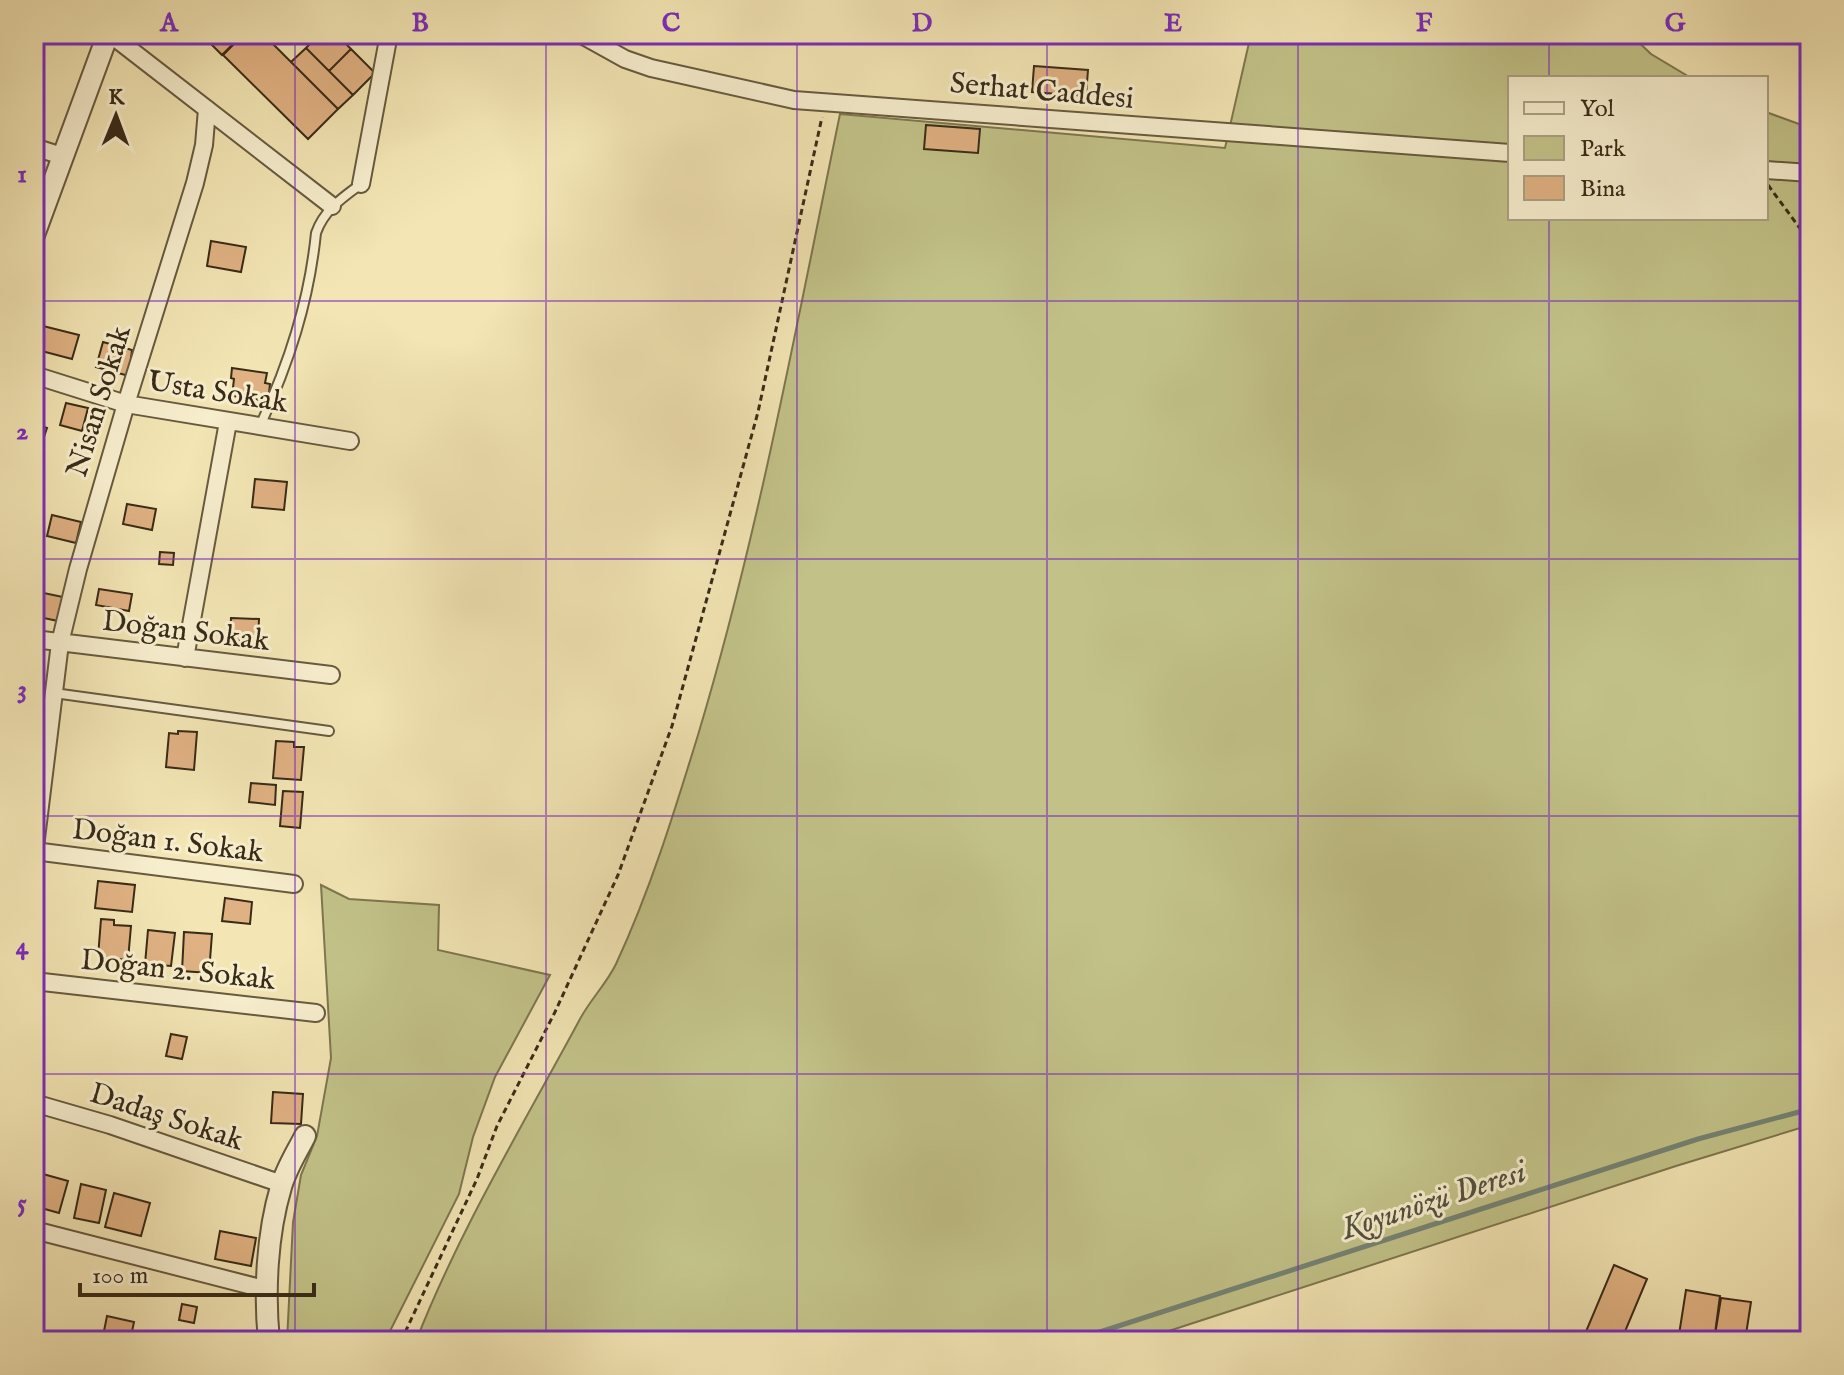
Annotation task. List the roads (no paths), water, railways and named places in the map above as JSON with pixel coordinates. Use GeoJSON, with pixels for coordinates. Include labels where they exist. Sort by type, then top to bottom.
{"type":"FeatureCollection","features":[{"type":"Feature","properties":{"kind":"street"},"geometry":{"type":"LineString","coordinates":[[34,235],[109,34],[332,206]]}},
{"type":"Feature","properties":{"kind":"street"},"geometry":{"type":"LineString","coordinates":[[361,184],[389,34]]}},
{"type":"Feature","properties":{"kind":"street","name":"Serhat Caddesi"},"geometry":{"type":"LineString","coordinates":[[580,34],[625,59],[651,68],[794,100],[1508,153]]}},
{"type":"Feature","properties":{"kind":"street","name":"Nisan Sokak"},"geometry":{"type":"LineString","coordinates":[[34,853],[60,643],[85,542],[195,183],[204,145],[207,109]]}},
{"type":"Feature","properties":{"kind":"street"},"geometry":{"type":"LineString","coordinates":[[34,147],[62,156]]}},
{"type":"Feature","properties":{"kind":"street"},"geometry":{"type":"LineString","coordinates":[[1768,170],[1810,173]]}},
{"type":"Feature","properties":{"kind":"street","name":"Usta Sokak"},"geometry":{"type":"LineString","coordinates":[[34,375],[126,404],[350,441]]}},
{"type":"Feature","properties":{"kind":"street"},"geometry":{"type":"LineString","coordinates":[[185,658],[228,422]]}},
{"type":"Feature","properties":{"kind":"street","name":"Doğan Sokak"},"geometry":{"type":"LineString","coordinates":[[34,639],[331,675]]}},
{"type":"Feature","properties":{"kind":"street","name":"Doğan 1. Sokak"},"geometry":{"type":"LineString","coordinates":[[34,853],[294,884]]}},
{"type":"Feature","properties":{"kind":"street","name":"Doğan 2. Sokak"},"geometry":{"type":"LineString","coordinates":[[34,981],[316,1013]]}},
{"type":"Feature","properties":{"kind":"street","name":"Dadaş Sokak"},"geometry":{"type":"LineString","coordinates":[[36,1108],[110,1125],[282,1184]]}},
{"type":"Feature","properties":{"kind":"street"},"geometry":{"type":"LineString","coordinates":[[269,1341],[268,1290],[272,1238],[282,1184],[305,1136]]}},
{"type":"Feature","properties":{"kind":"street"},"geometry":{"type":"LineString","coordinates":[[34,1230],[268,1290]]}},
{"type":"Feature","properties":{"kind":"lane"},"geometry":{"type":"LineString","coordinates":[[260,427],[292,352],[302,319],[320,221],[332,206],[361,184]]}},
{"type":"Feature","properties":{"kind":"lane"},"geometry":{"type":"LineString","coordinates":[[54,693],[329,731]]}},
{"type":"Feature","properties":{"kind":"waterway","name":"Koyunözü Deresi"},"geometry":{"type":"LineString","coordinates":[[1072,1341],[1698,1139],[1810,1109]]}}]}
